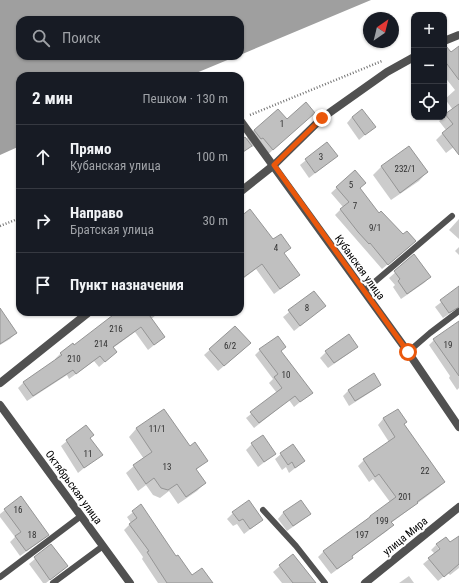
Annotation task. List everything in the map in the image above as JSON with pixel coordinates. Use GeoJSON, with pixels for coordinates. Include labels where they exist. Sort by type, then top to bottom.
{"type":"FeatureCollection","features":[{"type":"Feature","properties":{"kind":"street"},"geometry":{"type":"LineString","coordinates":[[447,40],[459,35]]}},
{"type":"Feature","properties":{"kind":"street"},"geometry":{"type":"LineString","coordinates":[[244,189],[274,165],[322,118],[387,72],[411,59]]}},
{"type":"Feature","properties":{"kind":"street","name":"Кубанская улица"},"geometry":{"type":"LineString","coordinates":[[244,118],[274,165],[408,352],[459,427]]}},
{"type":"Feature","properties":{"kind":"street"},"geometry":{"type":"LineString","coordinates":[[0,383],[84,316]]}},
{"type":"Feature","properties":{"kind":"street","name":"Октябрьская улица"},"geometry":{"type":"LineString","coordinates":[[0,405],[130,583]]}},
{"type":"Feature","properties":{"kind":"street","name":"улица Мира"},"geometry":{"type":"LineString","coordinates":[[365,583],[459,507]]}},
{"type":"Feature","properties":{"kind":"lane"},"geometry":{"type":"LineString","coordinates":[[364,291],[452,216]]}},
{"type":"Feature","properties":{"kind":"lane"},"geometry":{"type":"LineString","coordinates":[[408,352],[459,311]]}},
{"type":"Feature","properties":{"kind":"lane"},"geometry":{"type":"LineString","coordinates":[[263,510],[296,546],[325,583]]}},
{"type":"Feature","properties":{"kind":"lane"},"geometry":{"type":"LineString","coordinates":[[0,578],[81,516]]}},
{"type":"Feature","properties":{"kind":"lane"},"geometry":{"type":"LineString","coordinates":[[53,583],[103,546]]}},
{"type":"Feature","properties":{"kind":"path"},"geometry":{"type":"LineString","coordinates":[[244,118],[386,59]]}},
{"type":"Feature","properties":{"kind":"path"},"geometry":{"type":"LineString","coordinates":[[0,226],[16,220]]}},
{"type":"Feature","properties":{"kind":"shaded area"},"geometry":{"type":"Polygon","coordinates":[[[0,0],[371,0],[244,53],[244,16],[16,16],[16,60],[227,60],[199,72],[16,72],[16,148],[0,155],[0,0]]]}},
{"type":"Feature","properties":{"kind":"building"},"geometry":{"type":"Polygon","coordinates":[[[459,46],[459,80],[447,64],[447,47],[451,52],[459,46]]]}},
{"type":"Feature","properties":{"kind":"building"},"geometry":{"type":"Polygon","coordinates":[[[306,102],[315,113],[273,150],[254,130],[278,109],[287,119],[306,102]]]}},
{"type":"Feature","properties":{"kind":"building"},"geometry":{"type":"Polygon","coordinates":[[[459,104],[459,155],[442,133],[453,124],[447,116],[447,113],[459,104]]]}},
{"type":"Feature","properties":{"kind":"building"},"geometry":{"type":"Polygon","coordinates":[[[362,109],[376,127],[365,135],[352,117],[362,109]]]}},
{"type":"Feature","properties":{"kind":"building"},"geometry":{"type":"Polygon","coordinates":[[[245,137],[252,146],[244,151],[245,137]]]}},
{"type":"Feature","properties":{"kind":"building"},"geometry":{"type":"Polygon","coordinates":[[[327,142],[338,156],[315,173],[305,159],[327,142]]]}},
{"type":"Feature","properties":{"kind":"building"},"geometry":{"type":"Polygon","coordinates":[[[409,146],[428,172],[400,193],[381,166],[409,146]]]}},
{"type":"Feature","properties":{"kind":"building"},"geometry":{"type":"Polygon","coordinates":[[[355,170],[366,183],[360,188],[379,213],[381,211],[403,234],[407,231],[416,241],[388,265],[370,243],[369,244],[358,232],[340,209],[349,202],[336,187],[355,170]]]}},
{"type":"Feature","properties":{"kind":"building"},"geometry":{"type":"Polygon","coordinates":[[[250,209],[273,239],[281,234],[291,248],[284,253],[300,275],[280,289],[262,264],[244,277],[244,214],[250,209]]]}},
{"type":"Feature","properties":{"kind":"building"},"geometry":{"type":"Polygon","coordinates":[[[414,254],[431,277],[407,294],[398,281],[400,279],[394,271],[414,254]]]}},
{"type":"Feature","properties":{"kind":"building"},"geometry":{"type":"Polygon","coordinates":[[[459,286],[459,307],[449,313],[440,300],[459,286]]]}},
{"type":"Feature","properties":{"kind":"building"},"geometry":{"type":"Polygon","coordinates":[[[314,291],[326,306],[300,326],[288,310],[314,291]]]}},
{"type":"Feature","properties":{"kind":"building"},"geometry":{"type":"Polygon","coordinates":[[[0,308],[17,333],[0,344],[0,308]]]}},
{"type":"Feature","properties":{"kind":"building"},"geometry":{"type":"Polygon","coordinates":[[[112,316],[150,316],[165,337],[154,345],[141,327],[113,347],[117,352],[105,362],[100,356],[76,374],[73,370],[33,396],[23,382],[62,355],[60,353],[73,343],[74,345],[112,316]]]}},
{"type":"Feature","properties":{"kind":"building"},"geometry":{"type":"Polygon","coordinates":[[[459,321],[459,376],[433,339],[459,321]]]}},
{"type":"Feature","properties":{"kind":"building"},"geometry":{"type":"Polygon","coordinates":[[[235,326],[251,343],[224,366],[209,349],[235,326]]]}},
{"type":"Feature","properties":{"kind":"building"},"geometry":{"type":"Polygon","coordinates":[[[349,334],[358,347],[334,363],[325,351],[349,334]]]}},
{"type":"Feature","properties":{"kind":"building"},"geometry":{"type":"Polygon","coordinates":[[[278,336],[286,347],[281,351],[313,393],[300,402],[295,396],[259,423],[250,412],[282,388],[274,377],[278,374],[259,349],[278,336]]]}},
{"type":"Feature","properties":{"kind":"building"},"geometry":{"type":"Polygon","coordinates":[[[374,373],[381,385],[355,401],[348,390],[374,373]]]}},
{"type":"Feature","properties":{"kind":"building"},"geometry":{"type":"Polygon","coordinates":[[[164,409],[190,446],[195,442],[208,461],[196,469],[206,483],[186,497],[177,484],[168,490],[161,488],[154,478],[146,484],[133,465],[152,452],[136,428],[164,409]]]}},
{"type":"Feature","properties":{"kind":"building"},"geometry":{"type":"Polygon","coordinates":[[[398,409],[407,422],[404,424],[445,482],[391,522],[394,525],[337,569],[323,551],[396,497],[379,474],[375,477],[363,459],[395,437],[383,418],[398,409]]]}},
{"type":"Feature","properties":{"kind":"building"},"geometry":{"type":"Polygon","coordinates":[[[86,425],[94,435],[90,438],[103,455],[84,468],[66,440],[86,425]]]}},
{"type":"Feature","properties":{"kind":"building"},"geometry":{"type":"Polygon","coordinates":[[[263,435],[276,454],[264,462],[251,443],[263,435]]]}},
{"type":"Feature","properties":{"kind":"building"},"geometry":{"type":"Polygon","coordinates":[[[293,444],[305,461],[295,468],[292,462],[288,465],[280,453],[293,444]]]}},
{"type":"Feature","properties":{"kind":"building"},"geometry":{"type":"Polygon","coordinates":[[[21,496],[49,535],[26,551],[15,536],[21,532],[4,509],[21,496]]]}},
{"type":"Feature","properties":{"kind":"building"},"geometry":{"type":"Polygon","coordinates":[[[249,500],[263,520],[250,529],[243,519],[239,521],[232,512],[249,500]]]}},
{"type":"Feature","properties":{"kind":"building"},"geometry":{"type":"Polygon","coordinates":[[[301,500],[311,514],[293,526],[283,512],[301,500]]]}},
{"type":"Feature","properties":{"kind":"building"},"geometry":{"type":"Polygon","coordinates":[[[141,504],[176,556],[178,555],[192,575],[202,568],[213,583],[167,583],[147,552],[149,551],[129,524],[137,518],[132,511],[141,504]]]}},
{"type":"Feature","properties":{"kind":"building"},"geometry":{"type":"Polygon","coordinates":[[[459,536],[459,564],[444,577],[428,558],[440,549],[436,544],[446,537],[450,542],[459,536]]]}},
{"type":"Feature","properties":{"kind":"building"},"geometry":{"type":"Polygon","coordinates":[[[51,544],[68,566],[50,580],[34,557],[51,544]]]}},
{"type":"Feature","properties":{"kind":"building"},"geometry":{"type":"Polygon","coordinates":[[[293,554],[316,583],[293,583],[279,565],[293,554]]]}},
{"type":"Feature","properties":{"kind":"route"},"geometry":{"type":"LineString","coordinates":[[322,118],[274,165],[408,352]]}}]}
